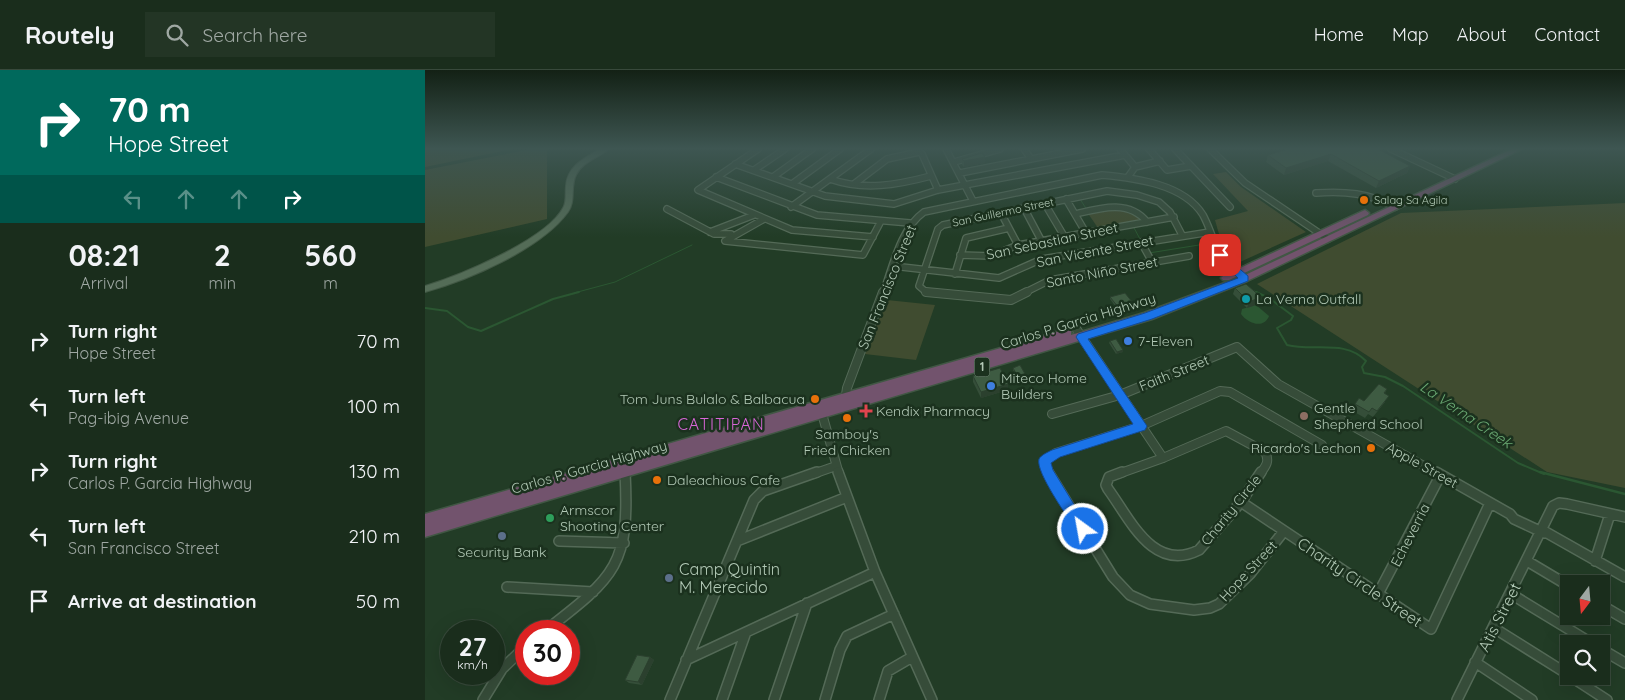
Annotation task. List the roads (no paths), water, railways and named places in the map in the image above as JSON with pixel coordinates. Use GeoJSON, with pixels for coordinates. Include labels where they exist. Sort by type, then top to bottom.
{"type":"FeatureCollection","features":[{"type":"Feature","properties":{"kind":"highway","name":"Carlos P. Garcia Highway"},"geometry":{"type":"LineString","coordinates":[[425,531],[625,468],[1145,313],[1241,276],[1447,178]]}},
{"type":"Feature","properties":{"kind":"highway","name":"Carlos P. Garcia Highway"},"geometry":{"type":"LineString","coordinates":[[425,520],[625,468]]}},
{"type":"Feature","properties":{"kind":"main road"},"geometry":{"type":"LineString","coordinates":[[425,289],[449,282],[502,258],[553,223],[568,207],[570,178]]}},
{"type":"Feature","properties":{"kind":"street"},"geometry":{"type":"LineString","coordinates":[[714,178],[698,189],[792,230],[873,237]]}},
{"type":"Feature","properties":{"kind":"street"},"geometry":{"type":"LineString","coordinates":[[720,178],[791,207],[822,216],[910,223]]}},
{"type":"Feature","properties":{"kind":"street"},"geometry":{"type":"LineString","coordinates":[[777,178],[828,197],[889,204],[938,190],[1004,178]]}},
{"type":"Feature","properties":{"kind":"street"},"geometry":{"type":"LineString","coordinates":[[792,184],[800,178]]}},
{"type":"Feature","properties":{"kind":"street"},"geometry":{"type":"LineString","coordinates":[[854,184],[861,178]]}},
{"type":"Feature","properties":{"kind":"street"},"geometry":{"type":"LineString","coordinates":[[791,207],[830,179],[854,184],[894,186],[922,178]]}},
{"type":"Feature","properties":{"kind":"street"},"geometry":{"type":"LineString","coordinates":[[932,178],[938,190]]}},
{"type":"Feature","properties":{"kind":"street"},"geometry":{"type":"LineString","coordinates":[[962,178],[973,201]]}},
{"type":"Feature","properties":{"kind":"street","name":"San Francisco Street"},"geometry":{"type":"LineString","coordinates":[[846,402],[893,266],[910,223],[924,212],[1083,178]]}},
{"type":"Feature","properties":{"kind":"street","name":"San Francisco Street"},"geometry":{"type":"LineString","coordinates":[[1133,178],[1175,191],[1189,199],[1202,214],[1220,255],[1241,276]]}},
{"type":"Feature","properties":{"kind":"street"},"geometry":{"type":"LineString","coordinates":[[1203,178],[1230,207]]}},
{"type":"Feature","properties":{"kind":"street"},"geometry":{"type":"LineString","coordinates":[[1240,178],[1325,236]]}},
{"type":"Feature","properties":{"kind":"street"},"geometry":{"type":"LineString","coordinates":[[1045,187],[1054,202]]}},
{"type":"Feature","properties":{"kind":"street","name":"San Guillermo Street"},"geometry":{"type":"LineString","coordinates":[[924,270],[940,227],[1107,191],[1118,192],[1162,204],[1173,217],[1182,235]]}},
{"type":"Feature","properties":{"kind":"street"},"geometry":{"type":"LineString","coordinates":[[1315,193],[1357,192],[1391,205]]}},
{"type":"Feature","properties":{"kind":"street"},"geometry":{"type":"LineString","coordinates":[[1066,200],[1086,233]]}},
{"type":"Feature","properties":{"kind":"street"},"geometry":{"type":"LineString","coordinates":[[1045,204],[1064,236]]}},
{"type":"Feature","properties":{"kind":"street"},"geometry":{"type":"LineString","coordinates":[[1075,214],[1117,207],[1141,213],[1147,222]]}},
{"type":"Feature","properties":{"kind":"street"},"geometry":{"type":"LineString","coordinates":[[1024,208],[1041,240]]}},
{"type":"Feature","properties":{"kind":"street"},"geometry":{"type":"LineString","coordinates":[[667,209],[710,232],[722,235],[735,233]]}},
{"type":"Feature","properties":{"kind":"street"},"geometry":{"type":"LineString","coordinates":[[1001,213],[1018,245]]}},
{"type":"Feature","properties":{"kind":"street"},"geometry":{"type":"LineString","coordinates":[[710,232],[754,215]]}},
{"type":"Feature","properties":{"kind":"street","name":"San Sebastian Street"},"geometry":{"type":"LineString","coordinates":[[960,255],[991,256],[1018,245],[1041,240],[1173,217]]}},
{"type":"Feature","properties":{"kind":"street"},"geometry":{"type":"LineString","coordinates":[[764,219],[735,233],[727,238],[725,242],[865,255],[881,221]]}},
{"type":"Feature","properties":{"kind":"street"},"geometry":{"type":"LineString","coordinates":[[955,274],[964,241],[970,236],[1009,228]]}},
{"type":"Feature","properties":{"kind":"street","name":"San Vicente Street"},"geometry":{"type":"LineString","coordinates":[[893,266],[999,278],[1042,259],[1210,232]]}},
{"type":"Feature","properties":{"kind":"street"},"geometry":{"type":"LineString","coordinates":[[1141,242],[1152,262]]}},
{"type":"Feature","properties":{"kind":"street","name":"Santo Niño Street"},"geometry":{"type":"LineString","coordinates":[[924,270],[919,286],[926,292],[1006,300],[1014,299],[1048,280],[1189,256]]}},
{"type":"Feature","properties":{"kind":"street"},"geometry":{"type":"LineString","coordinates":[[1079,334],[1163,458]]}},
{"type":"Feature","properties":{"kind":"street","name":"Faith Street"},"geometry":{"type":"LineString","coordinates":[[1052,414],[1119,395],[1237,347]]}},
{"type":"Feature","properties":{"kind":"street","name":"Apple Street"},"geometry":{"type":"LineString","coordinates":[[1237,347],[1261,371],[1278,384],[1510,514],[1514,519],[1625,577]]}},
{"type":"Feature","properties":{"kind":"street","name":"Hope Street"},"geometry":{"type":"LineString","coordinates":[[1284,531],[1242,582],[1220,604],[1194,610],[1156,605],[1133,598],[1113,577],[1044,464],[1047,458],[1056,454],[1141,426],[1220,391],[1230,392],[1322,445]]}},
{"type":"Feature","properties":{"kind":"street"},"geometry":{"type":"LineString","coordinates":[[821,410],[836,466],[875,572],[932,700]]}},
{"type":"Feature","properties":{"kind":"street","name":"Charity Circle"},"geometry":{"type":"LineString","coordinates":[[1222,431],[1235,434],[1268,457],[1267,464],[1241,502],[1199,550],[1179,555],[1156,551],[1147,544],[1106,485],[1109,477],[1113,474],[1163,458],[1222,431]]}},
{"type":"Feature","properties":{"kind":"street"},"geometry":{"type":"LineString","coordinates":[[670,700],[751,506],[763,491],[836,466]]}},
{"type":"Feature","properties":{"kind":"street"},"geometry":{"type":"LineString","coordinates":[[559,620],[593,592],[613,570],[624,543],[627,515],[625,468]]}},
{"type":"Feature","properties":{"kind":"street","name":"Echeverria"},"geometry":{"type":"LineString","coordinates":[[1378,594],[1441,476]]}},
{"type":"Feature","properties":{"kind":"street"},"geometry":{"type":"LineString","coordinates":[[737,540],[847,497]]}},
{"type":"Feature","properties":{"kind":"street","name":"Charity Circle Street"},"geometry":{"type":"LineString","coordinates":[[1241,502],[1431,629],[1490,503]]}},
{"type":"Feature","properties":{"kind":"street","name":"Atis Street"},"geometry":{"type":"LineString","coordinates":[[1458,699],[1556,504],[1567,504],[1610,514]]}},
{"type":"Feature","properties":{"kind":"street"},"geometry":{"type":"LineString","coordinates":[[1595,561],[1610,514],[1625,517]]}},
{"type":"Feature","properties":{"kind":"street"},"geometry":{"type":"LineString","coordinates":[[559,541],[624,543]]}},
{"type":"Feature","properties":{"kind":"street"},"geometry":{"type":"LineString","coordinates":[[1527,561],[1560,581]]}},
{"type":"Feature","properties":{"kind":"street"},"geometry":{"type":"LineString","coordinates":[[686,660],[875,572]]}},
{"type":"Feature","properties":{"kind":"street"},"geometry":{"type":"LineString","coordinates":[[507,587],[593,592]]}},
{"type":"Feature","properties":{"kind":"street"},"geometry":{"type":"LineString","coordinates":[[1511,594],[1578,635]]}},
{"type":"Feature","properties":{"kind":"street"},"geometry":{"type":"LineString","coordinates":[[774,700],[807,603]]}},
{"type":"Feature","properties":{"kind":"street"},"geometry":{"type":"LineString","coordinates":[[1610,610],[1625,619]]}},
{"type":"Feature","properties":{"kind":"street"},"geometry":{"type":"LineString","coordinates":[[825,700],[840,650],[847,636],[895,614]]}},
{"type":"Feature","properties":{"kind":"street"},"geometry":{"type":"LineString","coordinates":[[1494,628],[1560,670]]}},
{"type":"Feature","properties":{"kind":"street"},"geometry":{"type":"LineString","coordinates":[[722,700],[747,632]]}},
{"type":"Feature","properties":{"kind":"street"},"geometry":{"type":"LineString","coordinates":[[1610,654],[1625,663]]}},
{"type":"Feature","properties":{"kind":"street"},"geometry":{"type":"LineString","coordinates":[[483,700],[502,669],[515,657]]}},
{"type":"Feature","properties":{"kind":"street"},"geometry":{"type":"LineString","coordinates":[[879,700],[888,671],[912,657]]}},
{"type":"Feature","properties":{"kind":"street"},"geometry":{"type":"LineString","coordinates":[[1475,662],[1532,700]]}},
{"type":"Feature","properties":{"kind":"street"},"geometry":{"type":"LineString","coordinates":[[1583,685],[1607,700]]}},
{"type":"Feature","properties":{"kind":"waterway","name":"La Verna Creek"},"geometry":{"type":"LineString","coordinates":[[1080,199],[1087,210]]}},
{"type":"Feature","properties":{"kind":"waterway","name":"La Verna Creek"},"geometry":{"type":"LineString","coordinates":[[1133,226],[1140,239]]}},
{"type":"Feature","properties":{"kind":"waterway"},"geometry":{"type":"LineString","coordinates":[[574,293],[615,282],[692,245]]}},
{"type":"Feature","properties":{"kind":"waterway","name":"La Verna Creek"},"geometry":{"type":"LineString","coordinates":[[1149,253],[1199,245],[1208,248]]}},
{"type":"Feature","properties":{"kind":"waterway","name":"La Verna Creek"},"geometry":{"type":"LineString","coordinates":[[1252,290],[1259,293]]}},
{"type":"Feature","properties":{"kind":"waterway"},"geometry":{"type":"LineString","coordinates":[[425,308],[447,311],[468,327],[481,331],[553,299],[579,292]]}},
{"type":"Feature","properties":{"kind":"waterway","name":"La Verna Creek"},"geometry":{"type":"LineString","coordinates":[[1256,292],[1269,298],[1293,316],[1291,320],[1277,328],[1287,345],[1339,348],[1358,354],[1366,361],[1362,367],[1364,373],[1385,377],[1403,386],[1518,463],[1544,474]]}},
{"type":"Feature","properties":{"kind":"waterway","name":"La Verna Creek"},"geometry":{"type":"LineString","coordinates":[[1540,472],[1625,494]]}},
{"type":"Feature","properties":{"kind":"place","name":"Salag Sa Agila"},"geometry":{"type":"Point","coordinates":[1364,200]}},
{"type":"Feature","properties":{"kind":"place","name":"La Verna Outfall"},"geometry":{"type":"Point","coordinates":[1246,299]}},
{"type":"Feature","properties":{"kind":"place","name":"7-Eleven"},"geometry":{"type":"Point","coordinates":[1128,341]}},
{"type":"Feature","properties":{"kind":"place","name":"Miteco Home Builders"},"geometry":{"type":"Point","coordinates":[991,386]}},
{"type":"Feature","properties":{"kind":"place","name":"Tom Juns Bulalo & Balbacua"},"geometry":{"type":"Point","coordinates":[815,399]}},
{"type":"Feature","properties":{"kind":"place","name":"Kendix Pharmacy"},"geometry":{"type":"Point","coordinates":[866,411]}},
{"type":"Feature","properties":{"kind":"place","name":"Gentle Shepherd School"},"geometry":{"type":"Point","coordinates":[1304,416]}},
{"type":"Feature","properties":{"kind":"place","name":"Samboy's Fried Chicken"},"geometry":{"type":"Point","coordinates":[847,418]}},
{"type":"Feature","properties":{"kind":"place","name":"Ricardo's Lechon"},"geometry":{"type":"Point","coordinates":[1371,448]}},
{"type":"Feature","properties":{"kind":"place","name":"Daleachious Cafe"},"geometry":{"type":"Point","coordinates":[657,480]}},
{"type":"Feature","properties":{"kind":"place","name":"Armscor Shooting Center"},"geometry":{"type":"Point","coordinates":[550,518]}},
{"type":"Feature","properties":{"kind":"place","name":"Security Bank"},"geometry":{"type":"Point","coordinates":[502,536]}},
{"type":"Feature","properties":{"kind":"place","name":"Camp Quintin M. Merecido"},"geometry":{"type":"Point","coordinates":[669,578]}},
{"type":"Feature","properties":{"kind":"district","name":"CATITIPAN"},"geometry":{"type":"Point","coordinates":[721,424]}}]}
